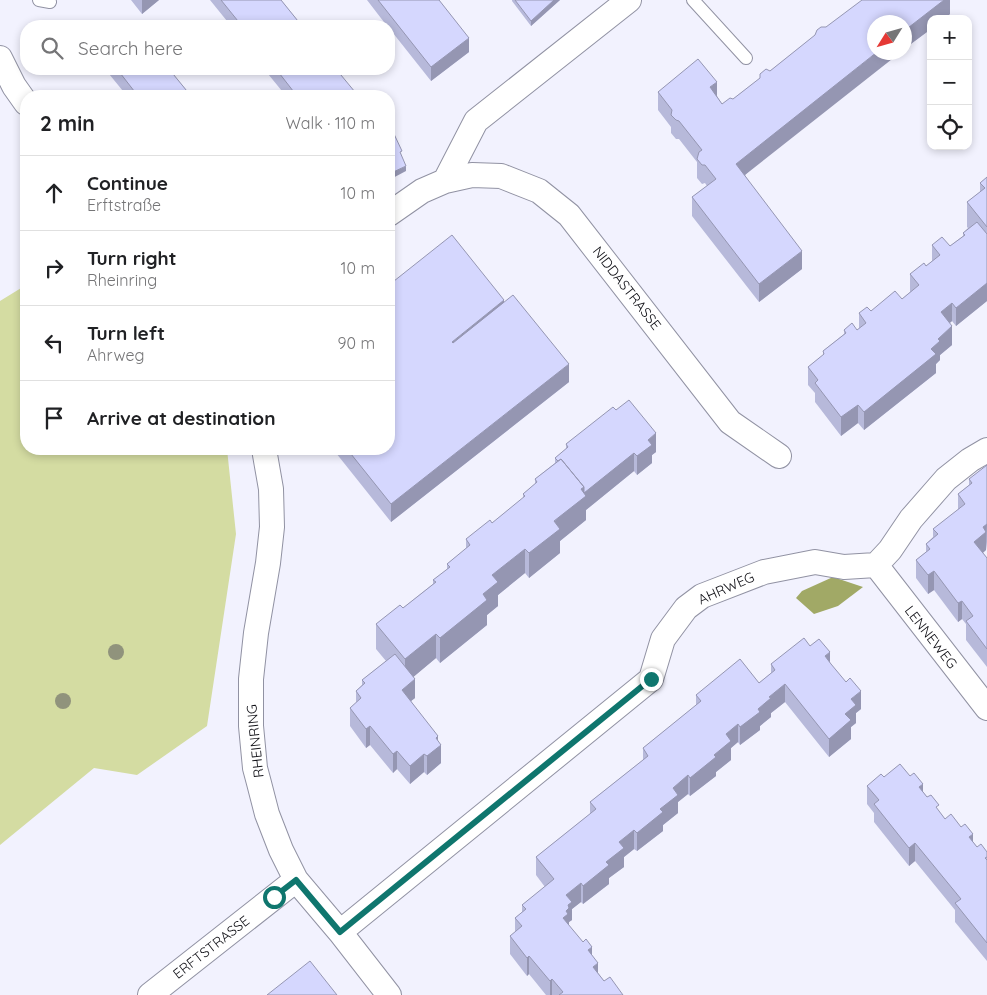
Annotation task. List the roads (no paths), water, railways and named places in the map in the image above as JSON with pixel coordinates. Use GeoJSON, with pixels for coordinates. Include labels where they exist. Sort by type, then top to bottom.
{"type":"FeatureCollection","features":[{"type":"Feature","properties":{"kind":"street"},"geometry":{"type":"LineString","coordinates":[[445,181],[476,120],[629,0]]}},
{"type":"Feature","properties":{"kind":"street"},"geometry":{"type":"LineString","coordinates":[[0,58],[20,94]]}},
{"type":"Feature","properties":{"kind":"street","name":"NIDDASTRASSE"},"geometry":{"type":"LineString","coordinates":[[395,210],[422,191],[445,181],[472,175],[500,176],[539,191],[569,215],[730,422],[779,456]]}},
{"type":"Feature","properties":{"kind":"street"},"geometry":{"type":"LineString","coordinates":[[876,565],[890,550],[911,518],[946,479],[970,460],[987,450]]}},
{"type":"Feature","properties":{"kind":"street","name":"RHEINRING"},"geometry":{"type":"LineString","coordinates":[[265,455],[271,489],[272,527],[250,679],[251,726],[255,768],[267,814],[281,850],[296,880],[340,932],[389,995]]}},
{"type":"Feature","properties":{"kind":"street","name":"AHRWEG"},"geometry":{"type":"LineString","coordinates":[[340,932],[651,679],[663,639],[686,608],[702,596],[764,572],[815,562],[844,567],[876,565]]}},
{"type":"Feature","properties":{"kind":"street","name":"LENNEWEG"},"geometry":{"type":"LineString","coordinates":[[876,565],[987,708]]}},
{"type":"Feature","properties":{"kind":"street","name":"ERFTSTRASSE"},"geometry":{"type":"LineString","coordinates":[[150,995],[296,880]]}},
{"type":"Feature","properties":{"kind":"lane"},"geometry":{"type":"LineString","coordinates":[[693,0],[746,58]]}}]}
